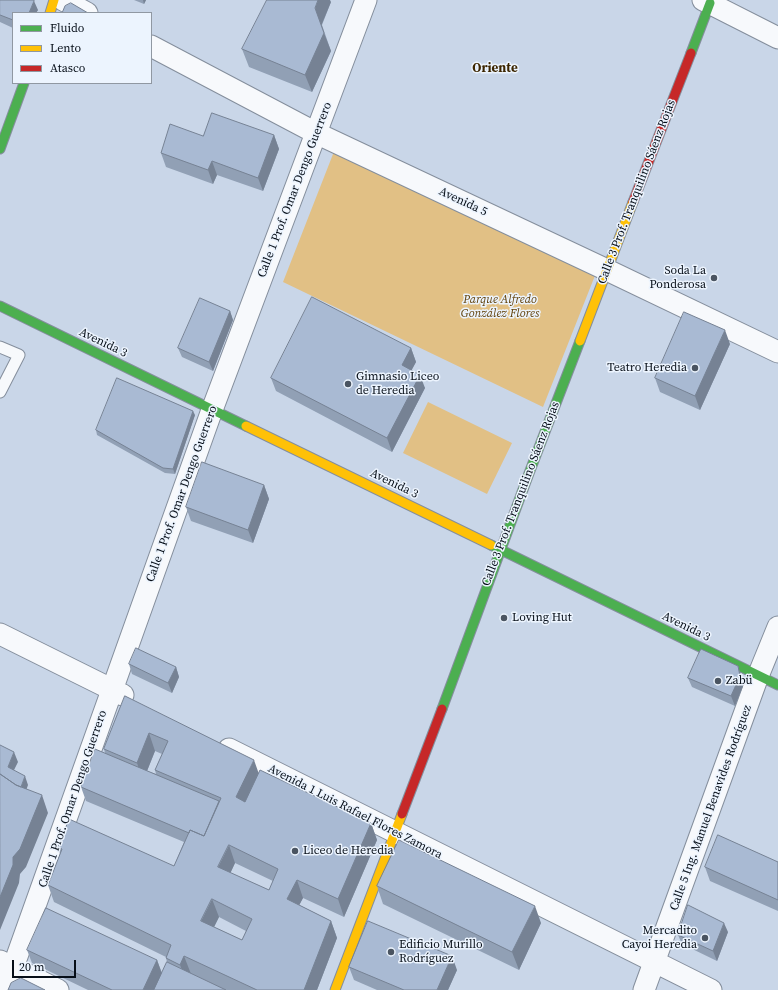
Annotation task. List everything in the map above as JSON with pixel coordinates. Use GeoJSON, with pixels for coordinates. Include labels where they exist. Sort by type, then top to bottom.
{"type":"FeatureCollection","features":[{"type":"Feature","properties":{"kind":"street"},"geometry":{"type":"LineString","coordinates":[[50,12],[54,0]]}},
{"type":"Feature","properties":{"kind":"street"},"geometry":{"type":"LineString","coordinates":[[63,0],[86,12]]}},
{"type":"Feature","properties":{"kind":"street","name":"Calle 1 Prof. Omar Dengo Guerrero"},"geometry":{"type":"LineString","coordinates":[[5,990],[7,964],[111,690],[212,410],[366,0]]}},
{"type":"Feature","properties":{"kind":"street"},"geometry":{"type":"LineString","coordinates":[[708,1],[778,38]]}},
{"type":"Feature","properties":{"kind":"street","name":"Calle 3 Prof. Tranquilino Sáenz Rojas"},"geometry":{"type":"LineString","coordinates":[[335,990],[396,832],[500,549],[708,1]]}},
{"type":"Feature","properties":{"kind":"street","name":"Avenida 5"},"geometry":{"type":"LineString","coordinates":[[152,47],[316,133],[778,352]]}},
{"type":"Feature","properties":{"kind":"street"},"geometry":{"type":"LineString","coordinates":[[0,149],[24,84]]}},
{"type":"Feature","properties":{"kind":"street","name":"Avenida 3"},"geometry":{"type":"LineString","coordinates":[[0,306],[778,685]]}},
{"type":"Feature","properties":{"kind":"street","name":"Calle 5 Ing. Manuel Benavides Rodríguez"},"geometry":{"type":"LineString","coordinates":[[644,990],[758,676],[778,626]]}},
{"type":"Feature","properties":{"kind":"street"},"geometry":{"type":"LineString","coordinates":[[0,634],[140,704]]}},
{"type":"Feature","properties":{"kind":"street","name":"Avenida 1 Luis Rafael Flores Zamora"},"geometry":{"type":"LineString","coordinates":[[211,740],[711,990]]}},
{"type":"Feature","properties":{"kind":"street"},"geometry":{"type":"LineString","coordinates":[[7,964],[58,990]]}},
{"type":"Feature","properties":{"kind":"lane"},"geometry":{"type":"LineString","coordinates":[[0,347],[19,355],[0,392]]}},
{"type":"Feature","properties":{"kind":"green space","name":"Parque Alfredo González Flores"},"geometry":{"type":"Polygon","coordinates":[[[335,149],[596,273],[543,407],[283,282],[335,149]]]}},
{"type":"Feature","properties":{"kind":"green space"},"geometry":{"type":"Polygon","coordinates":[[[428,402],[512,443],[487,494],[403,453],[428,402]]]}},
{"type":"Feature","properties":{"kind":"building"},"geometry":{"type":"Polygon","coordinates":[[[0,0],[34,0],[29,12],[12,12],[12,20],[0,15],[0,0]]]}},
{"type":"Feature","properties":{"kind":"building"},"geometry":{"type":"Polygon","coordinates":[[[267,0],[318,0],[315,8],[324,33],[305,75],[242,49],[267,0]]]}},
{"type":"Feature","properties":{"kind":"building"},"geometry":{"type":"Polygon","coordinates":[[[71,3],[86,12],[62,12],[65,6],[71,3]]]}},
{"type":"Feature","properties":{"kind":"building"},"geometry":{"type":"Polygon","coordinates":[[[212,113],[274,135],[258,178],[212,161],[208,170],[161,153],[170,124],[203,136],[212,113]]]}},
{"type":"Feature","properties":{"kind":"building","name":"Gimnasio Liceo de Heredia"},"geometry":{"type":"Polygon","coordinates":[[[312,297],[411,348],[402,365],[420,375],[387,438],[271,378],[312,297]]]}},
{"type":"Feature","properties":{"kind":"building"},"geometry":{"type":"Polygon","coordinates":[[[200,298],[230,311],[209,362],[178,348],[200,298]]]}},
{"type":"Feature","properties":{"kind":"building","name":"Teatro Heredia"},"geometry":{"type":"Polygon","coordinates":[[[684,312],[725,330],[695,396],[655,378],[684,312]]]}},
{"type":"Feature","properties":{"kind":"building"},"geometry":{"type":"Polygon","coordinates":[[[117,378],[193,411],[173,469],[163,468],[96,430],[117,378]]]}},
{"type":"Feature","properties":{"kind":"building"},"geometry":{"type":"Polygon","coordinates":[[[202,462],[264,485],[248,530],[186,507],[202,462]]]}},
{"type":"Feature","properties":{"kind":"building"},"geometry":{"type":"Polygon","coordinates":[[[136,648],[176,667],[168,683],[129,664],[136,648]]]}},
{"type":"Feature","properties":{"kind":"building","name":"Zabü"},"geometry":{"type":"Polygon","coordinates":[[[701,649],[738,666],[740,676],[731,696],[688,678],[701,649]]]}},
{"type":"Feature","properties":{"kind":"building","name":"Liceo de Heredia"},"geometry":{"type":"Polygon","coordinates":[[[125,696],[254,760],[236,797],[245,802],[260,770],[371,823],[338,899],[297,880],[287,899],[331,921],[304,990],[257,990],[184,956],[180,965],[166,958],[171,945],[48,885],[62,849],[58,847],[69,819],[174,866],[190,830],[204,836],[221,798],[155,770],[168,741],[149,733],[137,763],[104,749],[125,696]],[[229,845],[218,867],[269,890],[278,869],[229,845]],[[212,899],[201,921],[242,940],[252,919],[212,899]]]}},
{"type":"Feature","properties":{"kind":"building"},"geometry":{"type":"Polygon","coordinates":[[[0,745],[14,752],[8,767],[25,776],[21,787],[0,774],[0,745]]]}},
{"type":"Feature","properties":{"kind":"building"},"geometry":{"type":"Polygon","coordinates":[[[95,749],[219,801],[204,836],[190,830],[189,833],[81,787],[95,749]]]}},
{"type":"Feature","properties":{"kind":"building"},"geometry":{"type":"Polygon","coordinates":[[[0,774],[16,785],[42,795],[20,849],[13,857],[13,865],[0,897],[0,774]]]}},
{"type":"Feature","properties":{"kind":"building"},"geometry":{"type":"Polygon","coordinates":[[[718,835],[778,862],[778,900],[705,867],[718,835]]]}},
{"type":"Feature","properties":{"kind":"building"},"geometry":{"type":"Polygon","coordinates":[[[399,840],[535,906],[512,952],[377,886],[399,840]]]}},
{"type":"Feature","properties":{"kind":"building","name":"Mercadito Cayoi Heredia"},"geometry":{"type":"Polygon","coordinates":[[[688,905],[724,923],[713,951],[678,935],[688,905]]]}},
{"type":"Feature","properties":{"kind":"building"},"geometry":{"type":"Polygon","coordinates":[[[46,908],[157,960],[143,990],[112,990],[27,950],[46,908]]]}},
{"type":"Feature","properties":{"kind":"building","name":"Edificio Murillo Rodríguez"},"geometry":{"type":"Polygon","coordinates":[[[368,921],[452,956],[437,990],[404,990],[349,967],[368,921]]]}},
{"type":"Feature","properties":{"kind":"building"},"geometry":{"type":"Polygon","coordinates":[[[167,962],[226,990],[154,990],[167,962]]]}},
{"type":"Feature","properties":{"kind":"building"},"geometry":{"type":"Polygon","coordinates":[[[21,978],[45,990],[8,990],[11,983],[21,978]]]}},
{"type":"Feature","properties":{"kind":"traffic: fast"},"geometry":{"type":"LineString","coordinates":[[691,53],[710,3]]}},
{"type":"Feature","properties":{"kind":"traffic: fast"},"geometry":{"type":"LineString","coordinates":[[0,149],[24,84]]}},
{"type":"Feature","properties":{"kind":"traffic: fast"},"geometry":{"type":"LineString","coordinates":[[0,306],[246,426]]}},
{"type":"Feature","properties":{"kind":"traffic: fast"},"geometry":{"type":"LineString","coordinates":[[442,709],[528,476],[580,341]]}},
{"type":"Feature","properties":{"kind":"traffic: fast"},"geometry":{"type":"LineString","coordinates":[[491,545],[778,685]]}},
{"type":"Feature","properties":{"kind":"traffic: slow"},"geometry":{"type":"LineString","coordinates":[[50,12],[54,0]]}},
{"type":"Feature","properties":{"kind":"traffic: slow"},"geometry":{"type":"LineString","coordinates":[[580,341],[633,202]]}},
{"type":"Feature","properties":{"kind":"traffic: slow"},"geometry":{"type":"LineString","coordinates":[[246,426],[491,545]]}},
{"type":"Feature","properties":{"kind":"traffic: slow"},"geometry":{"type":"LineString","coordinates":[[335,990],[402,814]]}},
{"type":"Feature","properties":{"kind":"traffic: jam"},"geometry":{"type":"LineString","coordinates":[[633,202],[691,53]]}},
{"type":"Feature","properties":{"kind":"traffic: jam"},"geometry":{"type":"LineString","coordinates":[[402,814],[442,709]]}},
{"type":"Feature","properties":{"kind":"place","name":"Soda La Ponderosa"},"geometry":{"type":"Point","coordinates":[714,278]}},
{"type":"Feature","properties":{"kind":"place","name":"Teatro Heredia"},"geometry":{"type":"Point","coordinates":[695,368]}},
{"type":"Feature","properties":{"kind":"place","name":"Gimnasio Liceo de Heredia"},"geometry":{"type":"Point","coordinates":[348,384]}},
{"type":"Feature","properties":{"kind":"place","name":"Loving Hut"},"geometry":{"type":"Point","coordinates":[504,618]}},
{"type":"Feature","properties":{"kind":"place","name":"Zabü"},"geometry":{"type":"Point","coordinates":[718,681]}},
{"type":"Feature","properties":{"kind":"place","name":"Liceo de Heredia"},"geometry":{"type":"Point","coordinates":[295,851]}},
{"type":"Feature","properties":{"kind":"place","name":"Mercadito Cayoi Heredia"},"geometry":{"type":"Point","coordinates":[705,938]}},
{"type":"Feature","properties":{"kind":"place","name":"Edificio Murillo Rodríguez"},"geometry":{"type":"Point","coordinates":[391,952]}},
{"type":"Feature","properties":{"kind":"district","name":"Oriente"},"geometry":{"type":"Point","coordinates":[495,69]}}]}
